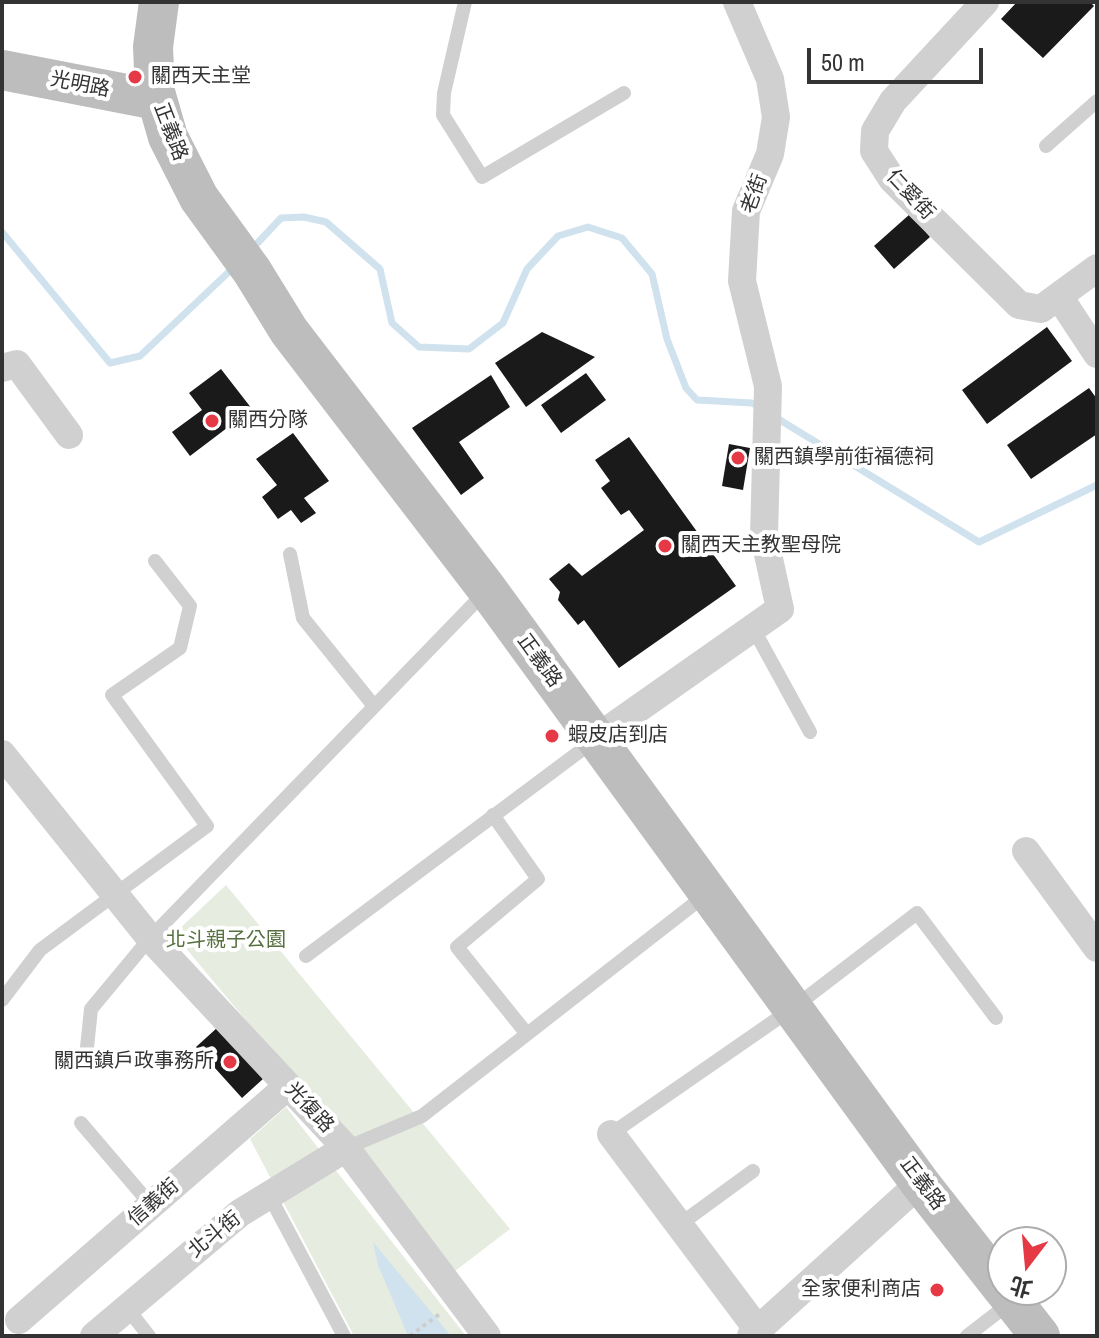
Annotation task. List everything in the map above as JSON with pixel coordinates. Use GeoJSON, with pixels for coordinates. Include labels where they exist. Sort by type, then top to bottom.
{"type":"FeatureCollection","features":[{"type":"Feature","properties":{"kind":"main road","name":"正義路"},"geometry":{"type":"LineString","coordinates":[[159,2],[153,47],[157,100],[168,137],[199,198],[243,258],[289,331],[487,589],[920,1183],[987,1269]]}},
{"type":"Feature","properties":{"kind":"main road","name":"光明路"},"geometry":{"type":"LineString","coordinates":[[2,70],[157,100]]}},
{"type":"Feature","properties":{"kind":"main road","name":"正義路"},"geometry":{"type":"LineString","coordinates":[[1016,1306],[1040,1336]]}},
{"type":"Feature","properties":{"kind":"street","name":"老街"},"geometry":{"type":"LineString","coordinates":[[737,2],[770,79],[776,117],[770,154],[746,211],[743,243],[742,281],[767,392],[764,536],[780,609],[753,628]]}},
{"type":"Feature","properties":{"kind":"street","name":"仁愛街"},"geometry":{"type":"LineString","coordinates":[[985,2],[893,101],[875,131],[874,151],[892,179],[1019,305],[1041,309],[1060,298]]}},
{"type":"Feature","properties":{"kind":"street"},"geometry":{"type":"LineString","coordinates":[[1097,268],[1060,298],[1097,354]]}},
{"type":"Feature","properties":{"kind":"street"},"geometry":{"type":"LineString","coordinates":[[2,368],[17,364],[69,435]]}},
{"type":"Feature","properties":{"kind":"street"},"geometry":{"type":"LineString","coordinates":[[595,739],[753,628]]}},
{"type":"Feature","properties":{"kind":"street","name":"光復路"},"geometry":{"type":"LineString","coordinates":[[2,754],[150,938],[346,1148],[487,1336]]}},
{"type":"Feature","properties":{"kind":"street"},"geometry":{"type":"LineString","coordinates":[[1026,851],[1097,948]]}},
{"type":"Feature","properties":{"kind":"street","name":"信義街"},"geometry":{"type":"LineString","coordinates":[[19,1320],[288,1086]]}},
{"type":"Feature","properties":{"kind":"street"},"geometry":{"type":"LineString","coordinates":[[611,1134],[755,1333],[920,1183]]}},
{"type":"Feature","properties":{"kind":"street","name":"北斗街"},"geometry":{"type":"LineString","coordinates":[[94,1336],[240,1213],[346,1148]]}},
{"type":"Feature","properties":{"kind":"lane"},"geometry":{"type":"LineString","coordinates":[[465,2],[444,93],[443,115],[482,177],[624,93]]}},
{"type":"Feature","properties":{"kind":"lane"},"geometry":{"type":"LineString","coordinates":[[1046,146],[1097,101]]}},
{"type":"Feature","properties":{"kind":"lane"},"geometry":{"type":"LineString","coordinates":[[290,554],[303,618],[374,706]]}},
{"type":"Feature","properties":{"kind":"lane"},"geometry":{"type":"LineString","coordinates":[[2,1000],[40,950],[207,826],[112,695],[180,648],[190,606],[155,561]]}},
{"type":"Feature","properties":{"kind":"lane"},"geometry":{"type":"LineString","coordinates":[[86,1057],[91,1009],[150,938],[487,589]]}},
{"type":"Feature","properties":{"kind":"lane"},"geometry":{"type":"LineString","coordinates":[[753,628],[810,732]]}},
{"type":"Feature","properties":{"kind":"lane"},"geometry":{"type":"LineString","coordinates":[[306,956],[595,739]]}},
{"type":"Feature","properties":{"kind":"lane"},"geometry":{"type":"LineString","coordinates":[[493,815],[538,879],[457,947],[527,1034]]}},
{"type":"Feature","properties":{"kind":"lane"},"geometry":{"type":"LineString","coordinates":[[346,1148],[422,1116],[708,892]]}},
{"type":"Feature","properties":{"kind":"lane"},"geometry":{"type":"LineString","coordinates":[[611,1134],[793,1008],[917,913],[996,1018]]}},
{"type":"Feature","properties":{"kind":"lane"},"geometry":{"type":"LineString","coordinates":[[81,1123],[151,1205]]}},
{"type":"Feature","properties":{"kind":"lane"},"geometry":{"type":"LineString","coordinates":[[679,1225],[753,1171]]}},
{"type":"Feature","properties":{"kind":"lane"},"geometry":{"type":"LineString","coordinates":[[269,1195],[344,1336]]}},
{"type":"Feature","properties":{"kind":"lane"},"geometry":{"type":"LineString","coordinates":[[967,1336],[994,1306]]}},
{"type":"Feature","properties":{"kind":"lane"},"geometry":{"type":"LineString","coordinates":[[127,1308],[149,1336]]}},
{"type":"Feature","properties":{"kind":"path"},"geometry":{"type":"LineString","coordinates":[[410,1336],[459,1299]]}},
{"type":"Feature","properties":{"kind":"green space","name":"北斗親子公園"},"geometry":{"type":"Polygon","coordinates":[[[226,885],[510,1229],[455,1271],[174,934],[226,885]]]}},
{"type":"Feature","properties":{"kind":"green space"},"geometry":{"type":"Polygon","coordinates":[[[286,1107],[466,1336],[354,1336],[250,1139],[286,1107]]]}},
{"type":"Feature","properties":{"kind":"water"},"geometry":{"type":"Polygon","coordinates":[[[373,1242],[451,1336],[408,1336],[378,1265],[373,1242]]]}},
{"type":"Feature","properties":{"kind":"building"},"geometry":{"type":"Polygon","coordinates":[[[1017,2],[1090,2],[1094,6],[1043,58],[1001,19],[1017,2]]]}},
{"type":"Feature","properties":{"kind":"building"},"geometry":{"type":"Polygon","coordinates":[[[910,214],[930,237],[894,269],[874,246],[910,214]]]}},
{"type":"Feature","properties":{"kind":"building"},"geometry":{"type":"Polygon","coordinates":[[[1047,327],[1072,361],[987,424],[962,390],[1047,327]]]}},
{"type":"Feature","properties":{"kind":"building"},"geometry":{"type":"Polygon","coordinates":[[[542,332],[595,357],[526,407],[495,363],[542,332]]]}},
{"type":"Feature","properties":{"kind":"building","name":"關西分隊"},"geometry":{"type":"Polygon","coordinates":[[[221,369],[252,409],[190,456],[172,432],[202,410],[189,393],[221,369]]]}},
{"type":"Feature","properties":{"kind":"building"},"geometry":{"type":"Polygon","coordinates":[[[586,373],[606,400],[561,433],[541,405],[586,373]]]}},
{"type":"Feature","properties":{"kind":"building"},"geometry":{"type":"Polygon","coordinates":[[[491,375],[510,407],[459,442],[484,478],[461,495],[412,428],[491,375]]]}},
{"type":"Feature","properties":{"kind":"building"},"geometry":{"type":"Polygon","coordinates":[[[1089,388],[1097,399],[1097,434],[1031,479],[1007,445],[1089,388]]]}},
{"type":"Feature","properties":{"kind":"building"},"geometry":{"type":"Polygon","coordinates":[[[293,433],[329,481],[304,498],[316,513],[301,523],[291,510],[278,519],[262,497],[277,485],[256,459],[293,433]]]}},
{"type":"Feature","properties":{"kind":"building","name":"關西天主教聖母院"},"geometry":{"type":"Polygon","coordinates":[[[629,437],[736,586],[619,668],[584,620],[578,625],[558,600],[560,592],[549,579],[569,563],[582,576],[644,530],[629,510],[621,515],[601,488],[610,481],[595,460],[629,437]]]}},
{"type":"Feature","properties":{"kind":"building","name":"關西鎮學前街福德祠"},"geometry":{"type":"Polygon","coordinates":[[[729,444],[750,448],[743,490],[722,486],[729,444]]]}},
{"type":"Feature","properties":{"kind":"building","name":"關西鎮戶政事務所"},"geometry":{"type":"Polygon","coordinates":[[[218,1027],[264,1078],[242,1098],[196,1047],[218,1027]]]}},
{"type":"Feature","properties":{"kind":"waterway"},"geometry":{"type":"LineString","coordinates":[[251,250],[281,218],[304,217],[326,222],[380,269],[392,323],[419,347],[469,349],[503,323],[527,269],[558,236],[588,227],[622,238],[652,274],[667,339],[686,388],[697,400],[752,403],[761,408]]}},
{"type":"Feature","properties":{"kind":"waterway"},"geometry":{"type":"LineString","coordinates":[[2,232],[110,363],[140,356],[234,267]]}},
{"type":"Feature","properties":{"kind":"waterway"},"geometry":{"type":"LineString","coordinates":[[775,417],[979,542],[1097,485]]}},
{"type":"Feature","properties":{"kind":"place","name":"關西天主堂"},"geometry":{"type":"Point","coordinates":[135,77]}},
{"type":"Feature","properties":{"kind":"place","name":"關西分隊"},"geometry":{"type":"Point","coordinates":[212,421]}},
{"type":"Feature","properties":{"kind":"place","name":"關西鎮學前街福德祠"},"geometry":{"type":"Point","coordinates":[738,458]}},
{"type":"Feature","properties":{"kind":"place","name":"關西天主教聖母院"},"geometry":{"type":"Point","coordinates":[665,546]}},
{"type":"Feature","properties":{"kind":"place","name":"蝦皮店到店"},"geometry":{"type":"Point","coordinates":[552,736]}},
{"type":"Feature","properties":{"kind":"place","name":"關西鎮戶政事務所"},"geometry":{"type":"Point","coordinates":[230,1062]}},
{"type":"Feature","properties":{"kind":"place","name":"全家便利商店"},"geometry":{"type":"Point","coordinates":[937,1290]}}]}
